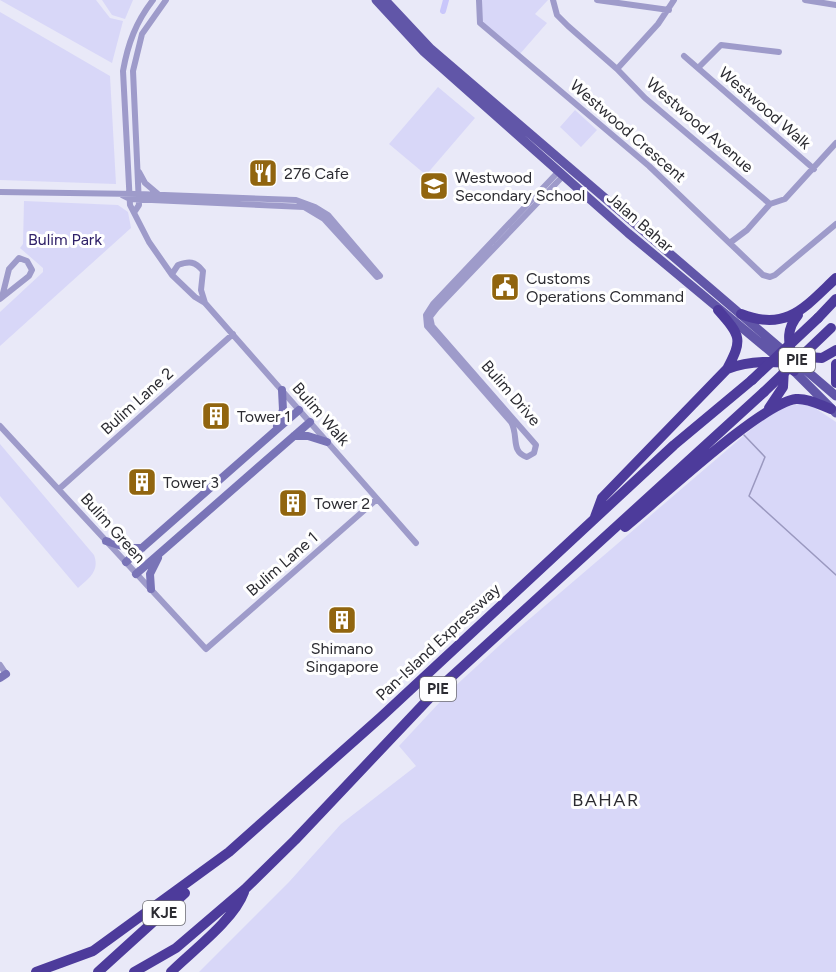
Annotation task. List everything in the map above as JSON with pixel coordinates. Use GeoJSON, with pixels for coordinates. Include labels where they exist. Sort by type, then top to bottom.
{"type":"FeatureCollection","features":[{"type":"Feature","properties":{"kind":"highway"},"geometry":{"type":"LineString","coordinates":[[741,314],[772,321],[788,318],[804,308],[836,278]]}},
{"type":"Feature","properties":{"kind":"highway","name":"Pan-Island Expressway"},"geometry":{"type":"LineString","coordinates":[[36,972],[93,951],[229,852],[381,717],[674,445],[752,380],[836,300]]}},
{"type":"Feature","properties":{"kind":"highway"},"geometry":{"type":"LineString","coordinates":[[592,548],[620,531],[763,414],[778,398],[783,387],[789,329],[804,308]]}},
{"type":"Feature","properties":{"kind":"highway"},"geometry":{"type":"LineString","coordinates":[[595,517],[598,504],[607,492],[727,369],[739,346],[738,336],[718,310]]}},
{"type":"Feature","properties":{"kind":"highway","name":"Pan-Island Expressway"},"geometry":{"type":"LineString","coordinates":[[134,972],[176,948],[245,889],[295,840],[436,690],[764,392],[833,326]]}},
{"type":"Feature","properties":{"kind":"highway"},"geometry":{"type":"LineString","coordinates":[[727,369],[744,363],[822,358],[836,350]]}},
{"type":"Feature","properties":{"kind":"highway"},"geometry":{"type":"LineString","coordinates":[[836,364],[836,383]]}},
{"type":"Feature","properties":{"kind":"highway"},"geometry":{"type":"LineString","coordinates":[[763,414],[797,399],[834,411]]}},
{"type":"Feature","properties":{"kind":"highway","name":"KJE"},"geometry":{"type":"LineString","coordinates":[[98,972],[229,852]]}},
{"type":"Feature","properties":{"kind":"highway","name":"KJE"},"geometry":{"type":"LineString","coordinates":[[171,972],[238,905],[245,889]]}},
{"type":"Feature","properties":{"kind":"main road","name":"Jalan Bahar"},"geometry":{"type":"LineString","coordinates":[[376,0],[424,52],[628,233],[718,310],[836,396]]}},
{"type":"Feature","properties":{"kind":"main road","name":"Jalan Bahar"},"geometry":{"type":"LineString","coordinates":[[385,0],[431,49],[741,314],[787,359],[834,411]]}},
{"type":"Feature","properties":{"kind":"main road"},"geometry":{"type":"LineString","coordinates":[[628,233],[626,226],[633,223]]}},
{"type":"Feature","properties":{"kind":"street","name":"Bulim Walk"},"geometry":{"type":"LineString","coordinates":[[153,0],[135,25],[126,50],[123,71],[130,205],[145,236],[171,274],[195,297],[206,303]]}},
{"type":"Feature","properties":{"kind":"street"},"geometry":{"type":"LineString","coordinates":[[135,212],[138,197],[133,88],[136,52],[150,19],[166,0]]}},
{"type":"Feature","properties":{"kind":"street","name":"Westwood Crescent"},"geometry":{"type":"LineString","coordinates":[[479,0],[481,24],[633,152],[731,242],[742,258],[763,275],[770,277],[836,224]]}},
{"type":"Feature","properties":{"kind":"street","name":"Westwood Avenue"},"geometry":{"type":"LineString","coordinates":[[553,0],[557,15],[568,26],[617,69],[645,98],[770,204]]}},
{"type":"Feature","properties":{"kind":"street"},"geometry":{"type":"LineString","coordinates":[[597,0],[669,10]]}},
{"type":"Feature","properties":{"kind":"street"},"geometry":{"type":"LineString","coordinates":[[617,69],[669,10],[674,0]]}},
{"type":"Feature","properties":{"kind":"street"},"geometry":{"type":"LineString","coordinates":[[805,0],[836,4]]}},
{"type":"Feature","properties":{"kind":"street","name":"Westwood Walk"},"geometry":{"type":"LineString","coordinates":[[698,68],[721,45],[779,52]]}},
{"type":"Feature","properties":{"kind":"street","name":"Westwood Walk"},"geometry":{"type":"LineString","coordinates":[[684,56],[814,169]]}},
{"type":"Feature","properties":{"kind":"street"},"geometry":{"type":"LineString","coordinates":[[731,242],[747,230],[770,204],[785,199],[836,143]]}},
{"type":"Feature","properties":{"kind":"street"},"geometry":{"type":"LineString","coordinates":[[138,169],[145,183],[160,195]]}},
{"type":"Feature","properties":{"kind":"street","name":"Bulim Drive"},"geometry":{"type":"LineString","coordinates":[[562,173],[430,318],[432,326],[536,445],[534,453],[523,457],[515,447],[515,429],[511,422],[427,326],[426,315],[433,304],[562,173]]}},
{"type":"Feature","properties":{"kind":"street"},"geometry":{"type":"LineString","coordinates":[[0,192],[122,195],[138,197],[304,207],[324,219],[377,277],[380,276],[328,215],[309,204],[296,200],[160,195],[138,197]]}},
{"type":"Feature","properties":{"kind":"street","name":"Bulim Walk"},"geometry":{"type":"LineString","coordinates":[[159,254],[178,265],[188,262],[198,264],[203,271],[201,290],[206,303],[416,543]]}},
{"type":"Feature","properties":{"kind":"street"},"geometry":{"type":"LineString","coordinates":[[19,258],[27,261],[32,270],[29,276],[1,298],[13,263],[19,258]]}},
{"type":"Feature","properties":{"kind":"street"},"geometry":{"type":"LineString","coordinates":[[171,274],[178,265]]}},
{"type":"Feature","properties":{"kind":"street","name":"Bulim Lane 2"},"geometry":{"type":"LineString","coordinates":[[58,489],[233,334]]}},
{"type":"Feature","properties":{"kind":"street"},"geometry":{"type":"LineString","coordinates":[[274,432],[283,410],[282,390]]}},
{"type":"Feature","properties":{"kind":"street"},"geometry":{"type":"LineString","coordinates":[[126,562],[299,410]]}},
{"type":"Feature","properties":{"kind":"street"},"geometry":{"type":"LineString","coordinates":[[136,574],[310,422]]}},
{"type":"Feature","properties":{"kind":"street","name":"Bulim Green"},"geometry":{"type":"LineString","coordinates":[[0,426],[206,649]]}},
{"type":"Feature","properties":{"kind":"street"},"geometry":{"type":"LineString","coordinates":[[294,436],[308,436],[327,442]]}},
{"type":"Feature","properties":{"kind":"street","name":"Bulim Lane 1"},"geometry":{"type":"LineString","coordinates":[[206,649],[377,499]]}},
{"type":"Feature","properties":{"kind":"street"},"geometry":{"type":"LineString","coordinates":[[106,541],[128,548],[142,548]]}},
{"type":"Feature","properties":{"kind":"street"},"geometry":{"type":"LineString","coordinates":[[151,589],[153,566],[161,552]]}},
{"type":"Feature","properties":{"kind":"street"},"geometry":{"type":"LineString","coordinates":[[0,665],[3,676]]}},
{"type":"Feature","properties":{"kind":"green space"},"geometry":{"type":"Polygon","coordinates":[[[0,0],[96,0],[110,18],[123,21],[112,63],[0,0]]]}},
{"type":"Feature","properties":{"kind":"green space"},"geometry":{"type":"Polygon","coordinates":[[[102,0],[133,0],[125,19],[112,15],[102,0]]]}},
{"type":"Feature","properties":{"kind":"green space"},"geometry":{"type":"Polygon","coordinates":[[[479,0],[548,0],[535,14],[547,23],[519,55],[481,24],[479,0]]]}},
{"type":"Feature","properties":{"kind":"green space"},"geometry":{"type":"Polygon","coordinates":[[[0,12],[110,76],[116,184],[0,180],[0,12]]]}},
{"type":"Feature","properties":{"kind":"green space"},"geometry":{"type":"Polygon","coordinates":[[[438,87],[475,118],[426,175],[389,144],[438,87]]]}},
{"type":"Feature","properties":{"kind":"green space"},"geometry":{"type":"Polygon","coordinates":[[[575,110],[597,130],[581,147],[560,127],[575,110]]]}},
{"type":"Feature","properties":{"kind":"green space","name":"Bulim Park"},"geometry":{"type":"Polygon","coordinates":[[[24,201],[118,205],[128,212],[131,228],[0,346],[0,312],[43,272],[43,268],[20,248],[23,244],[24,201]]]}},
{"type":"Feature","properties":{"kind":"green space"},"geometry":{"type":"Polygon","coordinates":[[[809,404],[836,422],[836,972],[199,972],[289,882],[341,824],[416,766],[399,746],[452,689],[512,634],[762,420],[785,407],[809,404]]]}},
{"type":"Feature","properties":{"kind":"green space"},"geometry":{"type":"Polygon","coordinates":[[[0,444],[94,555],[96,566],[78,588],[0,496],[0,444]]]}},
{"type":"Feature","properties":{"kind":"waterway"},"geometry":{"type":"LineString","coordinates":[[443,11],[446,0]]}},
{"type":"Feature","properties":{"kind":"waterway"},"geometry":{"type":"LineString","coordinates":[[744,435],[765,457],[749,496],[836,575]]}},
{"type":"Feature","properties":{"kind":"place","name":"276 Cafe"},"geometry":{"type":"Point","coordinates":[263,173]}},
{"type":"Feature","properties":{"kind":"place","name":"Westwood Secondary School"},"geometry":{"type":"Point","coordinates":[434,186]}},
{"type":"Feature","properties":{"kind":"place","name":"Customs Operations Command"},"geometry":{"type":"Point","coordinates":[505,287]}},
{"type":"Feature","properties":{"kind":"place","name":"Tower 1"},"geometry":{"type":"Point","coordinates":[216,416]}},
{"type":"Feature","properties":{"kind":"place","name":"Tower 3"},"geometry":{"type":"Point","coordinates":[142,482]}},
{"type":"Feature","properties":{"kind":"place","name":"Tower 2"},"geometry":{"type":"Point","coordinates":[293,503]}},
{"type":"Feature","properties":{"kind":"place","name":"Shimano Singapore"},"geometry":{"type":"Point","coordinates":[342,620]}},
{"type":"Feature","properties":{"kind":"district","name":"BAHAR"},"geometry":{"type":"Point","coordinates":[606,800]}}]}
